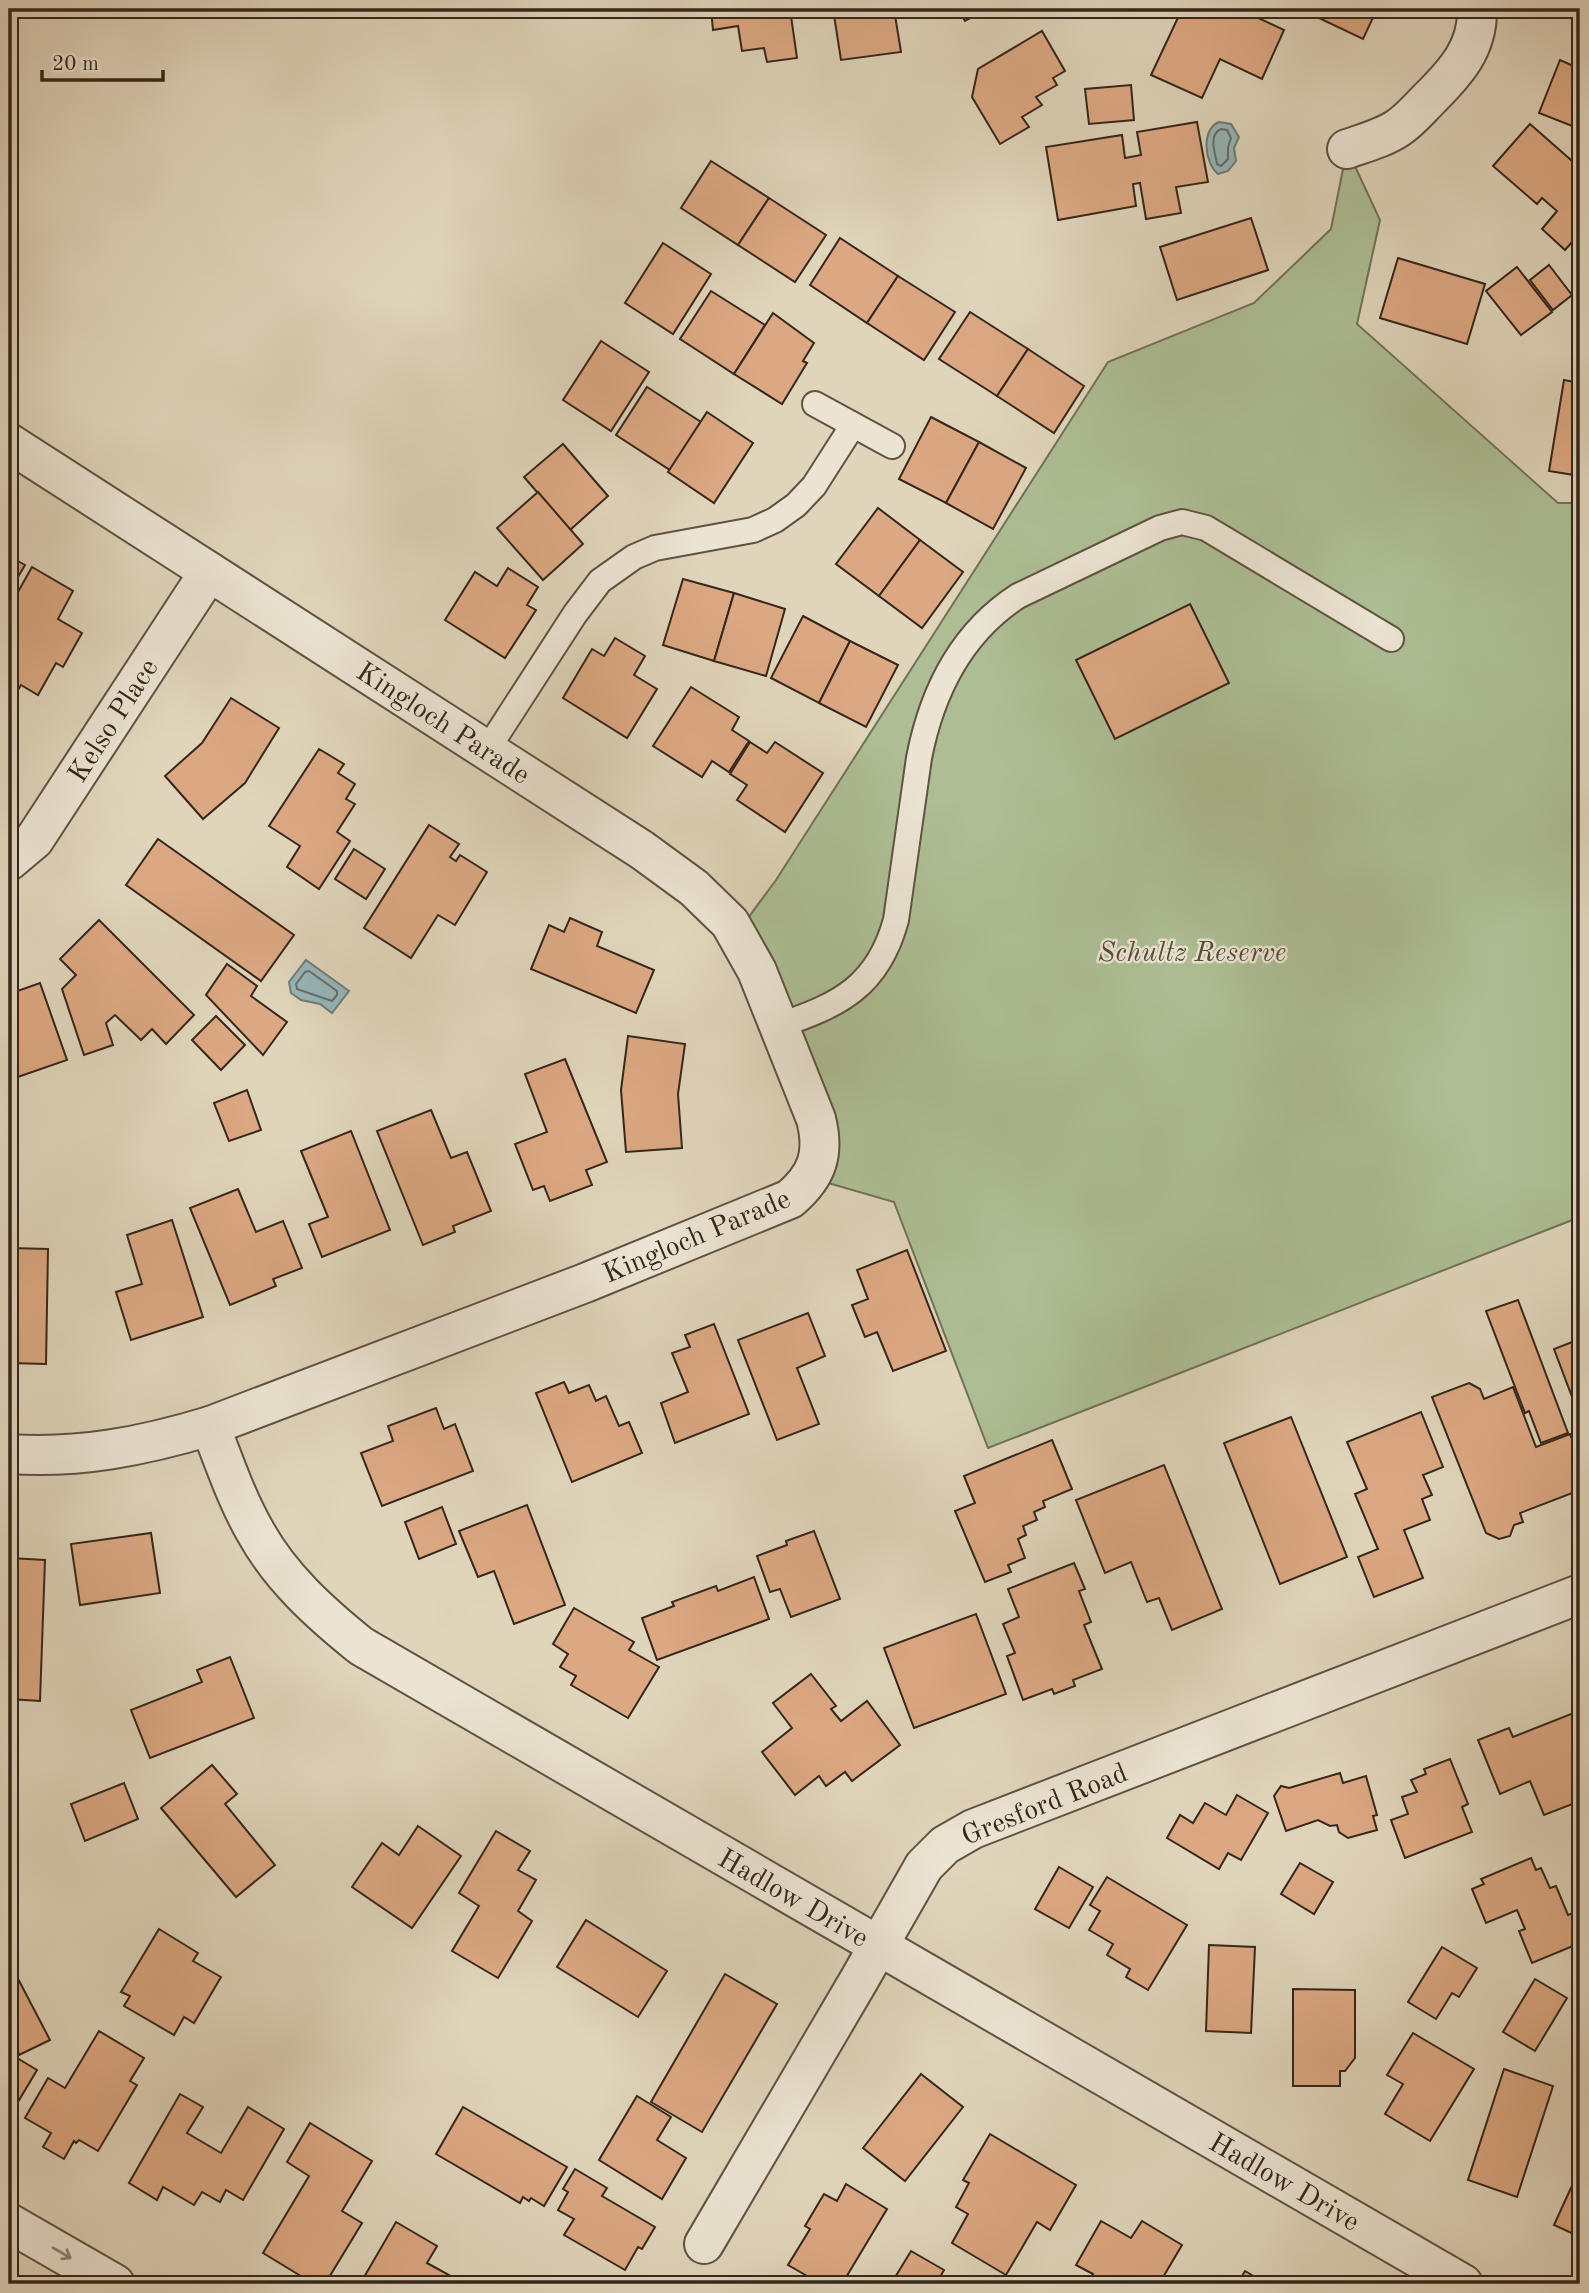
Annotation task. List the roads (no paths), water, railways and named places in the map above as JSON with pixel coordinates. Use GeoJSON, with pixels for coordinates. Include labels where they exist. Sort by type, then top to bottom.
{"type":"FeatureCollection","features":[{"type":"Feature","properties":{"kind":"street"},"geometry":{"type":"LineString","coordinates":[[1347,149],[1398,128],[1451,76],[1463,62],[1473,40],[1477,9]]}},
{"type":"Feature","properties":{"kind":"street","name":"Kingloch Parade"},"geometry":{"type":"LineString","coordinates":[[9,443],[642,850],[713,904],[730,923],[745,947],[780,1025],[820,1134],[817,1163],[811,1178],[790,1199],[585,1283],[210,1426],[111,1450],[52,1455],[9,1454]]}},
{"type":"Feature","properties":{"kind":"street","name":"Kelso Place"},"geometry":{"type":"LineString","coordinates":[[9,861],[34,840],[209,572]]}},
{"type":"Feature","properties":{"kind":"street","name":"Hadlow Drive"},"geometry":{"type":"LineString","coordinates":[[210,1426],[241,1503],[269,1553],[305,1598],[360,1646],[1463,2284]]}},
{"type":"Feature","properties":{"kind":"street","name":"Gresford Road"},"geometry":{"type":"LineString","coordinates":[[704,2244],[924,1866],[960,1835],[1580,1594]]}},
{"type":"Feature","properties":{"kind":"street"},"geometry":{"type":"LineString","coordinates":[[9,2223],[115,2284]]}},
{"type":"Feature","properties":{"kind":"lane"},"geometry":{"type":"LineString","coordinates":[[815,404],[892,446]]}},
{"type":"Feature","properties":{"kind":"lane"},"geometry":{"type":"LineString","coordinates":[[487,750],[575,614],[600,581],[634,557],[655,548],[753,530],[775,520],[796,505],[814,486],[852,425]]}},
{"type":"Feature","properties":{"kind":"lane"},"geometry":{"type":"LineString","coordinates":[[780,1025],[816,1013],[853,992],[874,967],[890,940],[896,920],[924,732],[949,671],[963,647],[980,625],[999,608],[1018,596],[1160,528],[1182,522],[1206,528],[1391,639]]}},
{"type":"Feature","properties":{"kind":"water"},"geometry":{"type":"Polygon","coordinates":[[[1219,122],[1231,124],[1239,137],[1234,148],[1236,161],[1228,171],[1218,174],[1207,155],[1206,146],[1209,132],[1219,122]]]}},
{"type":"Feature","properties":{"kind":"water"},"geometry":{"type":"Polygon","coordinates":[[[306,960],[349,991],[332,1013],[320,1004],[301,1000],[291,993],[289,982],[306,960]]]}},
{"type":"Feature","properties":{"kind":"park label","name":"Schultz Reserve"},"geometry":{"type":"Point","coordinates":[1192,951]}}]}
